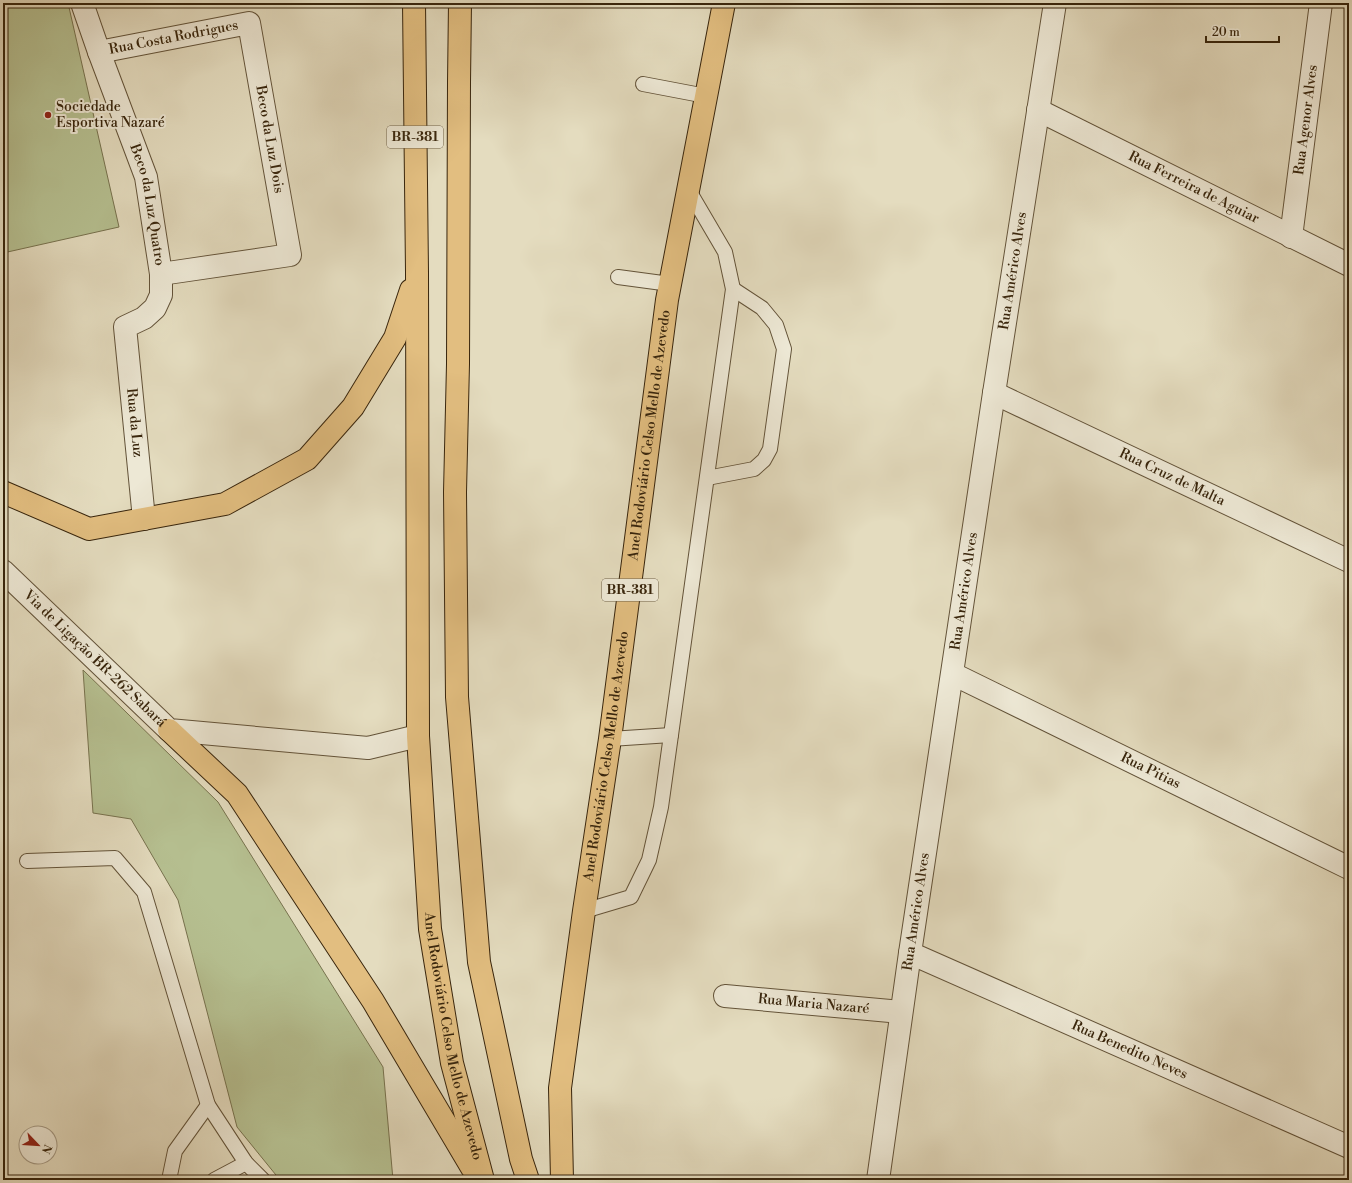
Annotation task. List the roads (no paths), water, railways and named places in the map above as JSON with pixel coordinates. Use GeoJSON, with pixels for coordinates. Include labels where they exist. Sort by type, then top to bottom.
{"type":"FeatureCollection","features":[{"type":"Feature","properties":{"kind":"highway","name":"Anel Rodoviário Celso Mello de Azevedo"},"geometry":{"type":"LineString","coordinates":[[414,3],[417,272],[418,736],[430,929],[452,1063],[483,1180]]}},
{"type":"Feature","properties":{"kind":"highway"},"geometry":{"type":"LineString","coordinates":[[460,3],[458,364],[455,492],[457,698],[480,962],[521,1159],[528,1180]]}},
{"type":"Feature","properties":{"kind":"highway","name":"Anel Rodoviário Celso Mello de Azevedo"},"geometry":{"type":"LineString","coordinates":[[562,1180],[560,1088],[584,911],[610,740],[670,284],[724,3]]}},
{"type":"Feature","properties":{"kind":"highway"},"geometry":{"type":"LineString","coordinates":[[3,492],[89,529],[225,504],[307,459],[353,407],[395,338],[417,272]]}},
{"type":"Feature","properties":{"kind":"highway"},"geometry":{"type":"LineString","coordinates":[[169,730],[237,794],[373,1001],[479,1180]]}},
{"type":"Feature","properties":{"kind":"street","name":"Beco da Luz Quatro"},"geometry":{"type":"LineString","coordinates":[[82,3],[98,52],[146,177],[161,274],[161,295],[155,308],[144,318],[125,327]]}},
{"type":"Feature","properties":{"kind":"street","name":"Rua Américo Alves"},"geometry":{"type":"LineString","coordinates":[[878,1180],[901,1012],[953,674],[994,393],[1055,3]]}},
{"type":"Feature","properties":{"kind":"street","name":"Rua Agenor Alves"},"geometry":{"type":"LineString","coordinates":[[1291,236],[1321,3]]}},
{"type":"Feature","properties":{"kind":"street","name":"Rua Costa Rodrigues"},"geometry":{"type":"LineString","coordinates":[[98,52],[248,23]]}},
{"type":"Feature","properties":{"kind":"street","name":"Beco da Luz Dois"},"geometry":{"type":"LineString","coordinates":[[161,274],[290,255],[248,23]]}},
{"type":"Feature","properties":{"kind":"street","name":"Rua Ferreira de Aguiar"},"geometry":{"type":"LineString","coordinates":[[1038,110],[1349,265]]}},
{"type":"Feature","properties":{"kind":"street","name":"Rua da Luz"},"geometry":{"type":"LineString","coordinates":[[125,327],[144,519]]}},
{"type":"Feature","properties":{"kind":"street","name":"Rua Cruz de Malta"},"geometry":{"type":"LineString","coordinates":[[994,393],[1349,561]]}},
{"type":"Feature","properties":{"kind":"street","name":"Via de Ligação BR-262 Sabará"},"geometry":{"type":"LineString","coordinates":[[3,571],[169,730]]}},
{"type":"Feature","properties":{"kind":"street","name":"Rua Pitias"},"geometry":{"type":"LineString","coordinates":[[953,674],[1349,868]]}},
{"type":"Feature","properties":{"kind":"street"},"geometry":{"type":"LineString","coordinates":[[169,730],[368,748],[418,736]]}},
{"type":"Feature","properties":{"kind":"street","name":"Rua Benedito Neves"},"geometry":{"type":"LineString","coordinates":[[910,952],[1349,1147]]}},
{"type":"Feature","properties":{"kind":"street","name":"Rua Maria Nazaré"},"geometry":{"type":"LineString","coordinates":[[725,996],[901,1012]]}},
{"type":"Feature","properties":{"kind":"lane"},"geometry":{"type":"LineString","coordinates":[[643,84],[706,96]]}},
{"type":"Feature","properties":{"kind":"lane"},"geometry":{"type":"LineString","coordinates":[[584,911],[630,897],[649,860],[661,807],[733,289],[725,252],[688,189]]}},
{"type":"Feature","properties":{"kind":"lane"},"geometry":{"type":"LineString","coordinates":[[618,277],[670,284]]}},
{"type":"Feature","properties":{"kind":"lane"},"geometry":{"type":"LineString","coordinates":[[707,478],[754,469],[764,460],[770,449],[784,348],[776,325],[762,308],[733,289]]}},
{"type":"Feature","properties":{"kind":"lane"},"geometry":{"type":"LineString","coordinates":[[610,740],[671,735]]}},
{"type":"Feature","properties":{"kind":"lane"},"geometry":{"type":"LineString","coordinates":[[27,861],[115,858],[144,892],[208,1105],[246,1163],[263,1180]]}},
{"type":"Feature","properties":{"kind":"lane"},"geometry":{"type":"LineString","coordinates":[[169,1180],[175,1151],[208,1105]]}},
{"type":"Feature","properties":{"kind":"lane"},"geometry":{"type":"LineString","coordinates":[[214,1180],[246,1163]]}},
{"type":"Feature","properties":{"kind":"place","name":"Sociedade Esportiva Nazaré"},"geometry":{"type":"Point","coordinates":[48,115]}}]}
